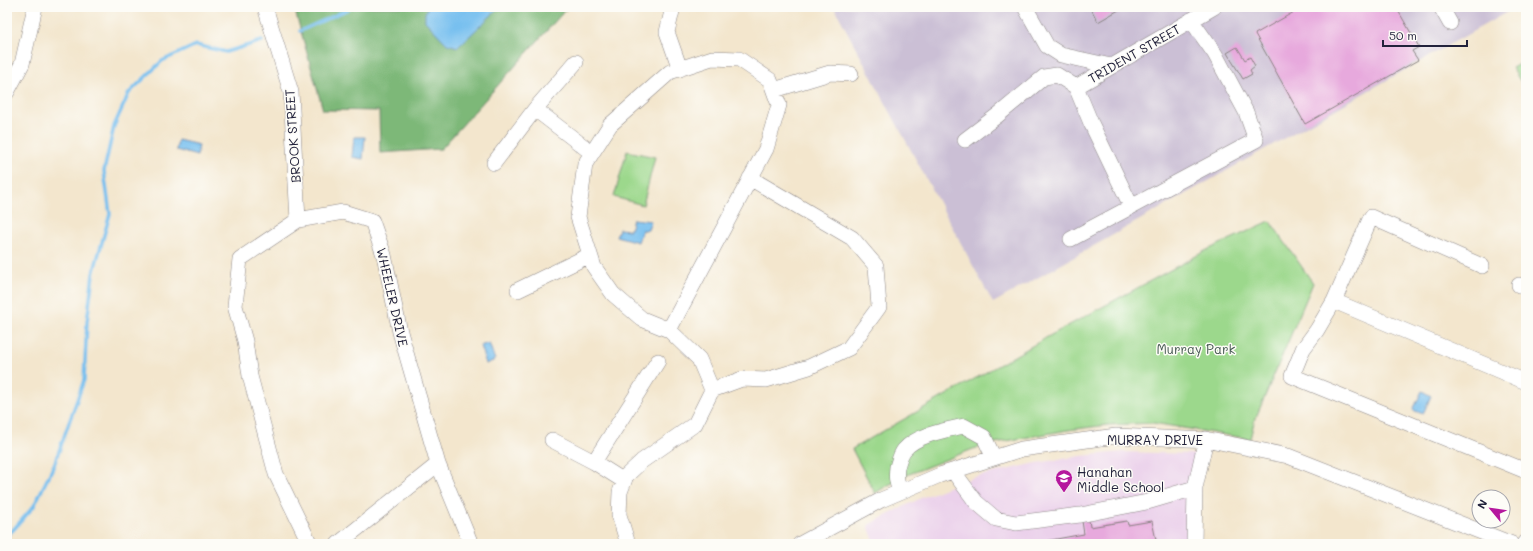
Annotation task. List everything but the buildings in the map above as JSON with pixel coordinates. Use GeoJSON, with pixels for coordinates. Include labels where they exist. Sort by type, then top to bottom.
{"type":"FeatureCollection","features":[{"type":"Feature","properties":{"kind":"street"},"geometry":{"type":"LineString","coordinates":[[7,92],[22,64],[35,7]]}},
{"type":"Feature","properties":{"kind":"street","name":"BROOK STREET"},"geometry":{"type":"LineString","coordinates":[[265,7],[291,92],[298,220]]}},
{"type":"Feature","properties":{"kind":"street"},"geometry":{"type":"LineString","coordinates":[[673,7],[667,32],[680,69]]}},
{"type":"Feature","properties":{"kind":"street"},"geometry":{"type":"LineString","coordinates":[[1025,7],[1047,46],[1061,55],[1112,66]]}},
{"type":"Feature","properties":{"kind":"street","name":"TRIDENT STREET"},"geometry":{"type":"LineString","coordinates":[[1076,87],[1214,7]]}},
{"type":"Feature","properties":{"kind":"street"},"geometry":{"type":"LineString","coordinates":[[1441,7],[1450,23]]}},
{"type":"Feature","properties":{"kind":"street"},"geometry":{"type":"LineString","coordinates":[[1071,239],[1256,140],[1246,112],[1215,54],[1191,20]]}},
{"type":"Feature","properties":{"kind":"street"},"geometry":{"type":"LineString","coordinates":[[669,330],[766,149],[779,105],[770,80],[739,59],[712,58],[670,72],[610,125],[585,164],[578,217],[594,267],[613,294],[642,319],[669,330],[699,359],[712,390]]}},
{"type":"Feature","properties":{"kind":"street"},"geometry":{"type":"LineString","coordinates":[[494,163],[535,109],[576,62]]}},
{"type":"Feature","properties":{"kind":"street"},"geometry":{"type":"LineString","coordinates":[[774,90],[830,73],[851,74]]}},
{"type":"Feature","properties":{"kind":"street"},"geometry":{"type":"LineString","coordinates":[[965,140],[1044,77],[1057,75],[1076,87],[1091,123],[1131,206]]}},
{"type":"Feature","properties":{"kind":"street"},"geometry":{"type":"LineString","coordinates":[[535,109],[592,153]]}},
{"type":"Feature","properties":{"kind":"street"},"geometry":{"type":"LineString","coordinates":[[628,544],[619,515],[620,492],[626,476],[642,461],[695,424],[712,390],[742,379],[766,380],[802,369],[849,348],[879,307],[876,266],[852,238],[750,178]]}},
{"type":"Feature","properties":{"kind":"street","name":"WHEELER DRIVE"},"geometry":{"type":"LineString","coordinates":[[310,544],[276,474],[250,376],[245,341],[235,306],[240,259],[298,220],[343,212],[372,221],[384,255],[400,332],[438,464],[471,544]]}},
{"type":"Feature","properties":{"kind":"street"},"geometry":{"type":"LineString","coordinates":[[1482,266],[1371,217],[1334,301],[1317,330],[1303,349],[1292,376],[1526,471]]}},
{"type":"Feature","properties":{"kind":"street"},"geometry":{"type":"LineString","coordinates":[[518,290],[590,255]]}},
{"type":"Feature","properties":{"kind":"street"},"geometry":{"type":"LineString","coordinates":[[1334,301],[1526,382]]}},
{"type":"Feature","properties":{"kind":"street"},"geometry":{"type":"LineString","coordinates":[[594,462],[658,361]]}},
{"type":"Feature","properties":{"kind":"street"},"geometry":{"type":"LineString","coordinates":[[900,491],[896,481],[896,472],[899,459],[904,450],[912,442],[934,433],[964,426],[984,437],[994,458]]}},
{"type":"Feature","properties":{"kind":"street","name":"MURRAY DRIVE"},"geometry":{"type":"LineString","coordinates":[[800,544],[881,500],[900,491],[953,471],[1022,449],[1116,436],[1206,439],[1288,456],[1512,544]]}},
{"type":"Feature","properties":{"kind":"street"},"geometry":{"type":"LineString","coordinates":[[1194,544],[1195,488],[1206,439]]}},
{"type":"Feature","properties":{"kind":"street"},"geometry":{"type":"LineString","coordinates":[[552,440],[594,462],[624,481]]}},
{"type":"Feature","properties":{"kind":"street"},"geometry":{"type":"LineString","coordinates":[[338,544],[438,464]]}},
{"type":"Feature","properties":{"kind":"street"},"geometry":{"type":"LineString","coordinates":[[953,471],[976,502],[996,519],[1016,523],[1080,515],[1148,502],[1195,488]]}},
{"type":"Feature","properties":{"kind":"shaded area"},"geometry":{"type":"Polygon","coordinates":[[[834,7],[1516,7],[993,303],[834,7]]]}},
{"type":"Feature","properties":{"kind":"shaded area","name":"Hanahan Middle School"},"geometry":{"type":"Polygon","coordinates":[[[1124,452],[1189,454],[1202,456],[1194,544],[875,544],[868,525],[921,498],[975,477],[1037,463],[1081,456],[1124,452]]]}},
{"type":"Feature","properties":{"kind":"green space"},"geometry":{"type":"Polygon","coordinates":[[[294,7],[568,7],[441,149],[380,153],[379,111],[323,110],[294,7]]]}},
{"type":"Feature","properties":{"kind":"green space"},"geometry":{"type":"Polygon","coordinates":[[[1526,60],[1526,90],[1512,68],[1526,60]]]}},
{"type":"Feature","properties":{"kind":"green space"},"geometry":{"type":"Polygon","coordinates":[[[627,151],[655,157],[643,205],[614,197],[627,151]]]}},
{"type":"Feature","properties":{"kind":"green space","name":"Murray Park"},"geometry":{"type":"Polygon","coordinates":[[[1270,221],[1313,283],[1254,422],[1250,439],[1153,423],[1108,425],[1068,430],[995,443],[973,449],[904,476],[875,493],[852,449],[1051,335],[1207,250],[1270,221]]]}},
{"type":"Feature","properties":{"kind":"water"},"geometry":{"type":"Polygon","coordinates":[[[428,7],[500,7],[458,47],[447,44],[425,21],[425,13],[428,7]]]}},
{"type":"Feature","properties":{"kind":"water"},"geometry":{"type":"Polygon","coordinates":[[[354,137],[365,137],[363,159],[352,157],[354,137]]]}},
{"type":"Feature","properties":{"kind":"water"},"geometry":{"type":"Polygon","coordinates":[[[178,140],[199,145],[197,156],[176,150],[178,140]]]}},
{"type":"Feature","properties":{"kind":"water"},"geometry":{"type":"Polygon","coordinates":[[[633,219],[651,221],[648,230],[642,230],[638,242],[616,236],[619,229],[630,230],[633,219]]]}},
{"type":"Feature","properties":{"kind":"water"},"geometry":{"type":"Polygon","coordinates":[[[489,343],[495,360],[486,364],[480,346],[489,343]]]}},
{"type":"Feature","properties":{"kind":"water"},"geometry":{"type":"Polygon","coordinates":[[[1422,391],[1431,396],[1423,414],[1413,410],[1422,391]]]}},
{"type":"Feature","properties":{"kind":"waterway"},"geometry":{"type":"LineString","coordinates":[[300,31],[353,7]]}},
{"type":"Feature","properties":{"kind":"waterway"},"geometry":{"type":"LineString","coordinates":[[7,535],[34,506],[54,465],[84,380],[87,322],[93,274],[110,214],[104,171],[114,126],[129,93],[162,61],[196,45],[226,52],[262,41]]}},
{"type":"Feature","properties":{"kind":"place","name":"Hanahan Middle School"},"geometry":{"type":"Point","coordinates":[1064,493]}}]}
